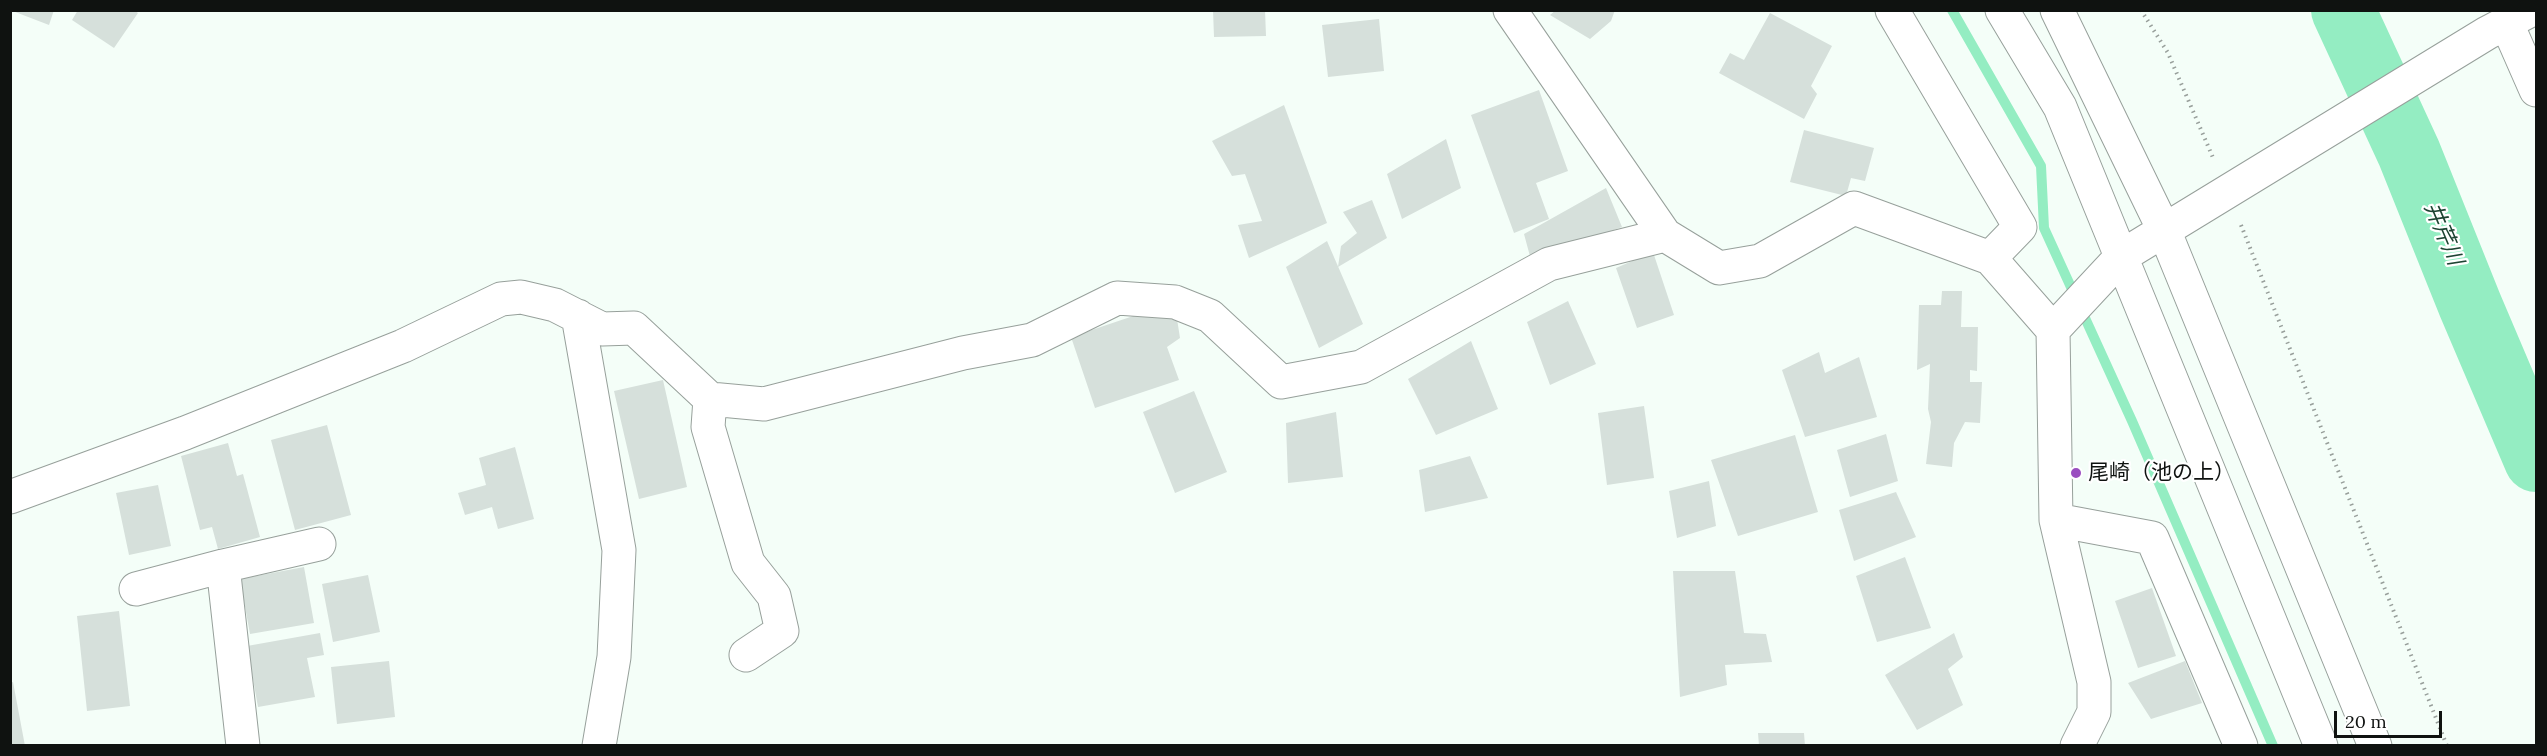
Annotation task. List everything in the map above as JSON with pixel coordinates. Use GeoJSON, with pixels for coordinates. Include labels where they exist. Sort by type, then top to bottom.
{"type":"FeatureCollection","features":[{"type":"Feature","properties":{"kind":"street"},"geometry":{"type":"LineString","coordinates":[[1510,10],[1665,235],[1719,268],[1760,261],[1854,208],[1990,258],[2053,330],[2056,520],[2094,682],[2094,712],[2077,746]]}},
{"type":"Feature","properties":{"kind":"street"},"geometry":{"type":"LineString","coordinates":[[1892,10],[2020,227],[1990,258]]}},
{"type":"Feature","properties":{"kind":"street"},"geometry":{"type":"LineString","coordinates":[[2002,10],[2060,107],[2321,746]]}},
{"type":"Feature","properties":{"kind":"street"},"geometry":{"type":"LineString","coordinates":[[2057,10],[2164,230],[2375,746]]}},
{"type":"Feature","properties":{"kind":"street"},"geometry":{"type":"LineString","coordinates":[[2053,330],[2122,256],[2508,22],[2536,90]]}},
{"type":"Feature","properties":{"kind":"street"},"geometry":{"type":"LineString","coordinates":[[10,497],[185,433],[403,346],[501,299],[521,297],[555,304],[602,329],[634,328],[710,399],[764,404],[963,353],[1032,340],[1117,298],[1175,302],[1210,316],[1281,382],[1361,367],[1549,264],[1665,235]]}},
{"type":"Feature","properties":{"kind":"street"},"geometry":{"type":"LineString","coordinates":[[578,316],[618,550],[614,657],[599,746]]}},
{"type":"Feature","properties":{"kind":"street"},"geometry":{"type":"LineString","coordinates":[[710,399],[708,427],[748,563],[774,596],[782,631],[746,655]]}},
{"type":"Feature","properties":{"kind":"street"},"geometry":{"type":"LineString","coordinates":[[2056,520],[2152,538],[2241,746]]}},
{"type":"Feature","properties":{"kind":"street"},"geometry":{"type":"LineString","coordinates":[[136,589],[319,544]]}},
{"type":"Feature","properties":{"kind":"street"},"geometry":{"type":"LineString","coordinates":[[223,566],[243,746]]}},
{"type":"Feature","properties":{"kind":"path"},"geometry":{"type":"LineString","coordinates":[[2141,10],[2168,53],[2228,192],[2447,746]]}},
{"type":"Feature","properties":{"kind":"building"},"geometry":{"type":"Polygon","coordinates":[[[10,10],[54,10],[49,25],[10,10]]]}},
{"type":"Feature","properties":{"kind":"building"},"geometry":{"type":"Polygon","coordinates":[[[78,10],[134,10],[138,13],[114,48],[72,20],[78,10]]]}},
{"type":"Feature","properties":{"kind":"building"},"geometry":{"type":"Polygon","coordinates":[[[1213,10],[1265,10],[1266,36],[1214,37],[1213,10]]]}},
{"type":"Feature","properties":{"kind":"building"},"geometry":{"type":"Polygon","coordinates":[[[1556,10],[1615,10],[1611,21],[1590,39],[1550,15],[1556,10]]]}},
{"type":"Feature","properties":{"kind":"building"},"geometry":{"type":"Polygon","coordinates":[[[1770,13],[1832,46],[1811,86],[1817,94],[1804,119],[1719,73],[1730,53],[1744,60],[1770,13]]]}},
{"type":"Feature","properties":{"kind":"building"},"geometry":{"type":"Polygon","coordinates":[[[1379,19],[1384,71],[1328,77],[1322,25],[1379,19]]]}},
{"type":"Feature","properties":{"kind":"building"},"geometry":{"type":"Polygon","coordinates":[[[1539,90],[1568,171],[1536,183],[1549,219],[1514,233],[1471,115],[1539,90]]]}},
{"type":"Feature","properties":{"kind":"building"},"geometry":{"type":"Polygon","coordinates":[[[1284,105],[1327,223],[1249,258],[1238,225],[1262,221],[1245,174],[1232,176],[1212,141],[1284,105]]]}},
{"type":"Feature","properties":{"kind":"building"},"geometry":{"type":"Polygon","coordinates":[[[1804,130],[1874,148],[1865,181],[1851,178],[1846,196],[1790,182],[1804,130]]]}},
{"type":"Feature","properties":{"kind":"building"},"geometry":{"type":"Polygon","coordinates":[[[1446,139],[1461,188],[1402,219],[1387,174],[1446,139]]]}},
{"type":"Feature","properties":{"kind":"building"},"geometry":{"type":"Polygon","coordinates":[[[1606,188],[1622,227],[1531,260],[1524,234],[1606,188]]]}},
{"type":"Feature","properties":{"kind":"building"},"geometry":{"type":"Polygon","coordinates":[[[1372,200],[1387,238],[1338,267],[1341,246],[1357,233],[1343,212],[1372,200]]]}},
{"type":"Feature","properties":{"kind":"building"},"geometry":{"type":"Polygon","coordinates":[[[1327,241],[1363,324],[1319,348],[1286,267],[1327,241]]]}},
{"type":"Feature","properties":{"kind":"building"},"geometry":{"type":"Polygon","coordinates":[[[1653,252],[1674,315],[1637,328],[1616,268],[1653,252]]]}},
{"type":"Feature","properties":{"kind":"building"},"geometry":{"type":"Polygon","coordinates":[[[1942,291],[1962,291],[1961,327],[1978,327],[1977,371],[1970,370],[1970,382],[1982,382],[1980,423],[1965,422],[1954,443],[1952,467],[1926,464],[1931,422],[1928,409],[1930,364],[1917,370],[1919,305],[1941,305],[1942,291]]]}},
{"type":"Feature","properties":{"kind":"building"},"geometry":{"type":"Polygon","coordinates":[[[1568,301],[1596,364],[1550,385],[1527,322],[1568,301]]]}},
{"type":"Feature","properties":{"kind":"building"},"geometry":{"type":"Polygon","coordinates":[[[1175,306],[1180,338],[1167,347],[1179,380],[1095,408],[1071,337],[1151,310],[1175,306]]]}},
{"type":"Feature","properties":{"kind":"building"},"geometry":{"type":"Polygon","coordinates":[[[1471,341],[1498,409],[1436,435],[1408,379],[1471,341]]]}},
{"type":"Feature","properties":{"kind":"building"},"geometry":{"type":"Polygon","coordinates":[[[1819,352],[1825,373],[1859,357],[1877,417],[1805,437],[1782,370],[1819,352]]]}},
{"type":"Feature","properties":{"kind":"building"},"geometry":{"type":"Polygon","coordinates":[[[663,380],[687,487],[639,499],[614,391],[663,380]]]}},
{"type":"Feature","properties":{"kind":"building"},"geometry":{"type":"Polygon","coordinates":[[[1194,391],[1227,472],[1175,493],[1143,412],[1194,391]]]}},
{"type":"Feature","properties":{"kind":"building"},"geometry":{"type":"Polygon","coordinates":[[[1644,406],[1654,478],[1607,485],[1598,413],[1644,406]]]}},
{"type":"Feature","properties":{"kind":"building"},"geometry":{"type":"Polygon","coordinates":[[[1336,412],[1343,477],[1288,483],[1286,423],[1336,412]]]}},
{"type":"Feature","properties":{"kind":"building"},"geometry":{"type":"Polygon","coordinates":[[[327,425],[351,515],[295,530],[271,440],[327,425]]]}},
{"type":"Feature","properties":{"kind":"building"},"geometry":{"type":"Polygon","coordinates":[[[1886,434],[1898,481],[1850,497],[1837,450],[1886,434]]]}},
{"type":"Feature","properties":{"kind":"building"},"geometry":{"type":"Polygon","coordinates":[[[1795,435],[1818,512],[1738,536],[1711,460],[1795,435]]]}},
{"type":"Feature","properties":{"kind":"building"},"geometry":{"type":"Polygon","coordinates":[[[228,443],[237,476],[243,474],[260,537],[218,549],[212,527],[200,530],[181,456],[228,443]]]}},
{"type":"Feature","properties":{"kind":"building"},"geometry":{"type":"Polygon","coordinates":[[[515,447],[534,519],[498,529],[492,507],[465,515],[458,493],[486,485],[479,458],[515,447]]]}},
{"type":"Feature","properties":{"kind":"building"},"geometry":{"type":"Polygon","coordinates":[[[1470,456],[1488,498],[1425,512],[1419,470],[1470,456]]]}},
{"type":"Feature","properties":{"kind":"building"},"geometry":{"type":"Polygon","coordinates":[[[1709,481],[1716,526],[1677,538],[1669,491],[1709,481]]]}},
{"type":"Feature","properties":{"kind":"building"},"geometry":{"type":"Polygon","coordinates":[[[158,485],[171,546],[129,555],[116,493],[158,485]]]}},
{"type":"Feature","properties":{"kind":"building"},"geometry":{"type":"Polygon","coordinates":[[[1896,492],[1916,537],[1854,561],[1839,510],[1896,492]]]}},
{"type":"Feature","properties":{"kind":"building"},"geometry":{"type":"Polygon","coordinates":[[[1905,557],[1931,628],[1877,642],[1856,576],[1905,557]]]}},
{"type":"Feature","properties":{"kind":"building"},"geometry":{"type":"Polygon","coordinates":[[[304,567],[314,623],[250,634],[240,579],[304,567]]]}},
{"type":"Feature","properties":{"kind":"building"},"geometry":{"type":"Polygon","coordinates":[[[1673,571],[1735,571],[1744,633],[1766,634],[1772,662],[1725,665],[1727,685],[1680,697],[1673,571]]]}},
{"type":"Feature","properties":{"kind":"building"},"geometry":{"type":"Polygon","coordinates":[[[368,575],[380,632],[333,642],[322,584],[368,575]]]}},
{"type":"Feature","properties":{"kind":"building"},"geometry":{"type":"Polygon","coordinates":[[[2152,588],[2176,656],[2138,668],[2115,601],[2152,588]]]}},
{"type":"Feature","properties":{"kind":"building"},"geometry":{"type":"Polygon","coordinates":[[[119,611],[130,706],[87,711],[77,616],[119,611]]]}},
{"type":"Feature","properties":{"kind":"building"},"geometry":{"type":"Polygon","coordinates":[[[320,633],[324,655],[307,658],[315,697],[258,707],[247,646],[320,633]]]}},
{"type":"Feature","properties":{"kind":"building"},"geometry":{"type":"Polygon","coordinates":[[[1954,633],[1963,657],[1948,669],[1963,705],[1917,730],[1885,675],[1954,633]]]}},
{"type":"Feature","properties":{"kind":"building"},"geometry":{"type":"Polygon","coordinates":[[[389,661],[395,717],[337,724],[331,667],[389,661]]]}},
{"type":"Feature","properties":{"kind":"building"},"geometry":{"type":"Polygon","coordinates":[[[2185,661],[2202,703],[2151,719],[2128,683],[2185,661]]]}},
{"type":"Feature","properties":{"kind":"building"},"geometry":{"type":"Polygon","coordinates":[[[13,682],[25,746],[10,746],[10,683],[13,682]]]}},
{"type":"Feature","properties":{"kind":"building"},"geometry":{"type":"Polygon","coordinates":[[[1758,733],[1804,733],[1805,746],[1759,746],[1758,733]]]}},
{"type":"Feature","properties":{"kind":"waterway"},"geometry":{"type":"LineString","coordinates":[[1952,10],[2041,166],[2044,228],[2132,421],[2273,746]]}},
{"type":"Feature","properties":{"kind":"waterway","name":"井芹川"},"geometry":{"type":"LineString","coordinates":[[2343,10],[2409,153],[2536,460]]}},
{"type":"Feature","properties":{"kind":"place","name":"尾崎（池の上）"},"geometry":{"type":"Point","coordinates":[2076,473]}}]}
